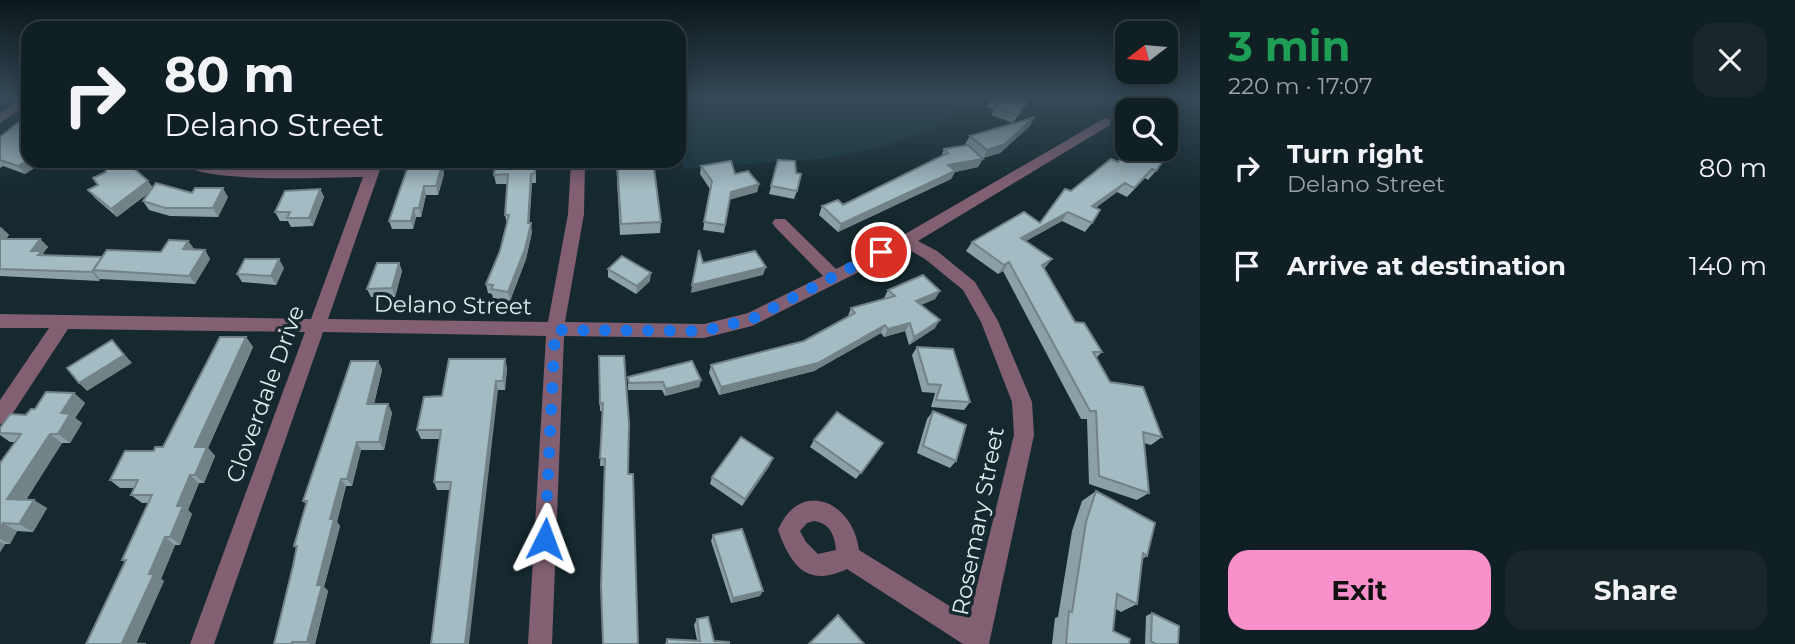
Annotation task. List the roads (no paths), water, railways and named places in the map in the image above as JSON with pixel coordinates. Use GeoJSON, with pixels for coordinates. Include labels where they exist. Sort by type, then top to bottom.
{"type":"FeatureCollection","features":[{"type":"Feature","properties":{"kind":"street","name":"Delano Street"},"geometry":{"type":"LineString","coordinates":[[0,321],[704,331],[752,319],[906,241],[1093,129]]}},
{"type":"Feature","properties":{"kind":"street"},"geometry":{"type":"LineString","coordinates":[[205,168],[285,173],[349,168]]}},
{"type":"Feature","properties":{"kind":"street","name":"Cloverdale Drive"},"geometry":{"type":"LineString","coordinates":[[202,644],[314,326],[373,168]]}},
{"type":"Feature","properties":{"kind":"street"},"geometry":{"type":"LineString","coordinates":[[540,644],[555,330],[576,214],[578,168]]}},
{"type":"Feature","properties":{"kind":"street"},"geometry":{"type":"LineString","coordinates":[[780,223],[833,276]]}},
{"type":"Feature","properties":{"kind":"street","name":"Rosemary Street"},"geometry":{"type":"LineString","coordinates":[[906,241],[931,255],[969,286],[989,321],[1022,402],[1024,435],[977,641]]}},
{"type":"Feature","properties":{"kind":"street"},"geometry":{"type":"LineString","coordinates":[[0,416],[63,322]]}},
{"type":"Feature","properties":{"kind":"street"},"geometry":{"type":"LineString","coordinates":[[848,555],[977,641]]}}]}
